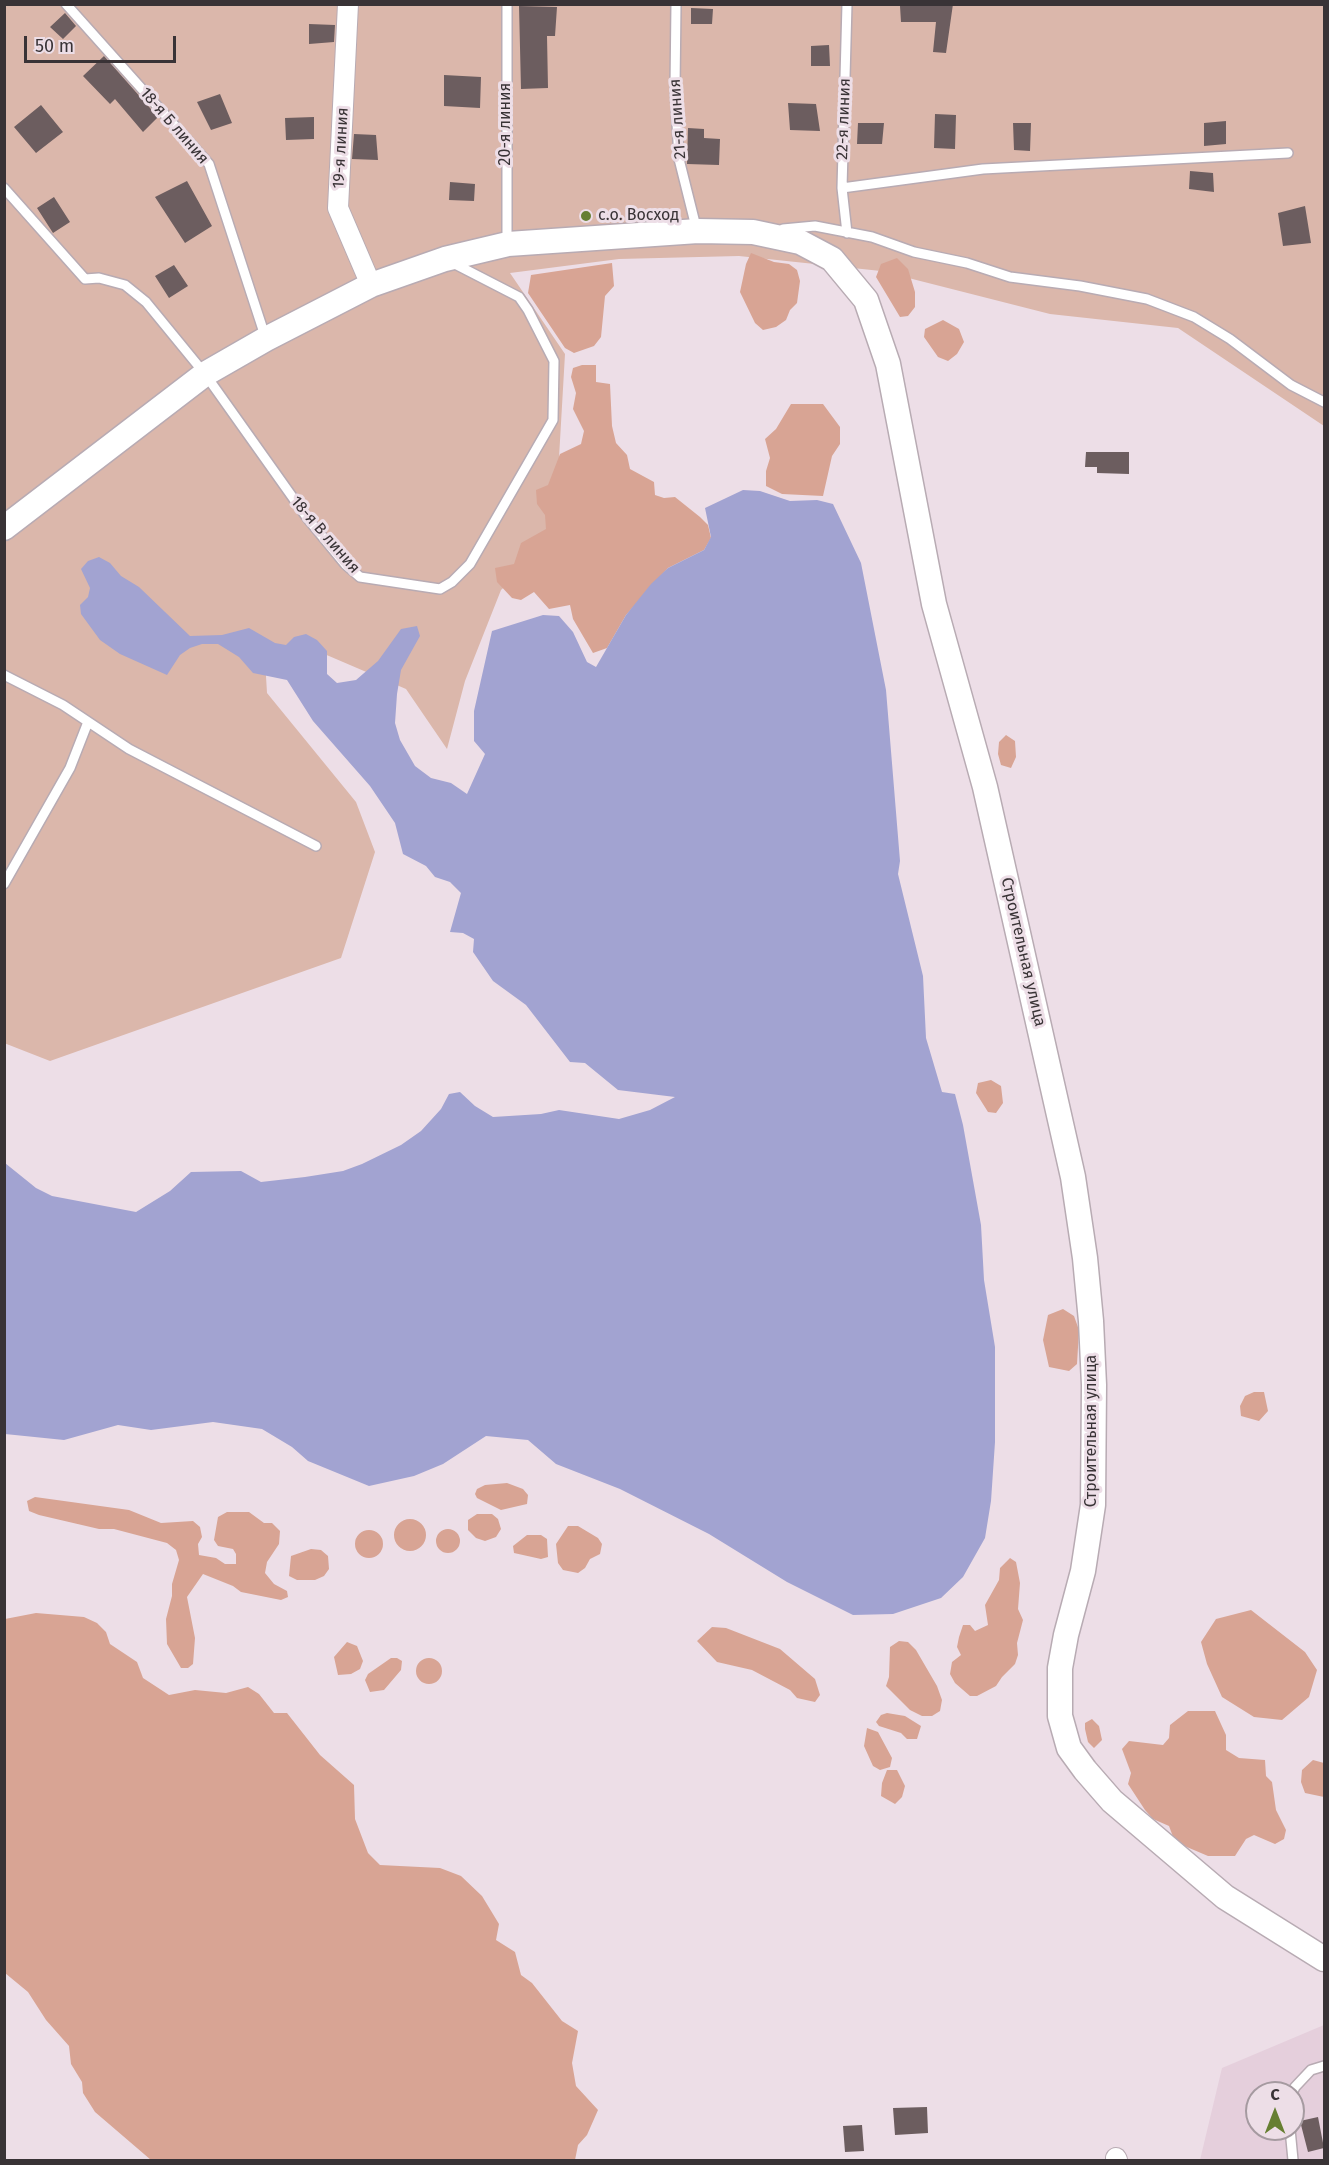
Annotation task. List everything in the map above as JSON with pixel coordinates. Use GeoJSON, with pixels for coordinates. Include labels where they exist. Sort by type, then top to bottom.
{"type":"FeatureCollection","features":[{"type":"Feature","properties":{"kind":"street","name":"19-я линия"},"geometry":{"type":"LineString","coordinates":[[348,4],[338,208],[370,285]]}},
{"type":"Feature","properties":{"kind":"street","name":"Строительная улица"},"geometry":{"type":"LineString","coordinates":[[4,528],[205,374],[266,339],[370,285],[445,259],[507,244],[698,231],[753,232],[800,242],[832,258],[866,300],[888,364],[934,604],[985,787],[1061,1120],[1085,1258],[1094,1385],[1093,1504],[1083,1571],[1060,1668],[1060,1716],[1069,1748],[1084,1770],[1112,1800],[1225,1897],[1324,1959]]}},
{"type":"Feature","properties":{"kind":"lane","name":"18-я Б линия"},"geometry":{"type":"LineString","coordinates":[[66,4],[208,164],[266,339]]}},
{"type":"Feature","properties":{"kind":"lane","name":"20-я линия"},"geometry":{"type":"LineString","coordinates":[[507,4],[507,244]]}},
{"type":"Feature","properties":{"kind":"lane","name":"21-я линия"},"geometry":{"type":"LineString","coordinates":[[676,4],[675,87],[679,159],[698,231]]}},
{"type":"Feature","properties":{"kind":"lane","name":"22-я линия"},"geometry":{"type":"LineString","coordinates":[[847,4],[842,188],[847,233]]}},
{"type":"Feature","properties":{"kind":"lane"},"geometry":{"type":"LineString","coordinates":[[842,188],[983,170],[1288,153]]}},
{"type":"Feature","properties":{"kind":"lane","name":"18-я В линия"},"geometry":{"type":"LineString","coordinates":[[4,188],[86,279],[99,279],[125,285],[146,302],[205,374],[308,519],[345,564],[360,577],[440,589],[452,582],[470,564],[553,420],[554,361],[519,297],[445,259]]}},
{"type":"Feature","properties":{"kind":"lane"},"geometry":{"type":"LineString","coordinates":[[753,232],[815,226],[872,237],[914,252],[967,263],[1010,277],[1080,286],[1148,299],[1194,317],[1230,339],[1291,385],[1324,402]]}},
{"type":"Feature","properties":{"kind":"lane"},"geometry":{"type":"LineString","coordinates":[[4,675],[88,722],[129,749],[316,846]]}},
{"type":"Feature","properties":{"kind":"lane"},"geometry":{"type":"LineString","coordinates":[[4,884],[70,768],[88,722]]}},
{"type":"Feature","properties":{"kind":"lane"},"geometry":{"type":"LineString","coordinates":[[1300,2081],[1311,2070],[1324,2066]]}},
{"type":"Feature","properties":{"kind":"lane"},"geometry":{"type":"LineString","coordinates":[[1291,2141],[1293,2160]]}},
{"type":"Feature","properties":{"kind":"shaded area"},"geometry":{"type":"Polygon","coordinates":[[[4,5],[1324,5],[1324,426],[1178,328],[1050,314],[881,271],[739,256],[619,259],[510,273],[565,354],[558,475],[566,527],[501,590],[465,681],[447,749],[406,689],[322,653],[264,643],[267,693],[356,802],[375,852],[341,958],[50,1061],[4,1043],[4,5]]]}},
{"type":"Feature","properties":{"kind":"shaded area"},"geometry":{"type":"Polygon","coordinates":[[[751,253],[774,262],[789,264],[797,270],[800,281],[797,303],[790,310],[786,320],[776,327],[763,330],[755,323],[740,292],[746,264],[751,253]]]}},
{"type":"Feature","properties":{"kind":"shaded area"},"geometry":{"type":"Polygon","coordinates":[[[897,258],[908,269],[915,292],[915,307],[908,316],[900,317],[876,277],[881,264],[897,258]]]}},
{"type":"Feature","properties":{"kind":"shaded area"},"geometry":{"type":"Polygon","coordinates":[[[612,263],[614,286],[605,296],[601,337],[594,346],[574,353],[565,348],[528,293],[531,275],[612,263]]]}},
{"type":"Feature","properties":{"kind":"shaded area"},"geometry":{"type":"Polygon","coordinates":[[[943,320],[959,329],[964,342],[957,354],[948,361],[938,357],[924,337],[925,329],[943,320]]]}},
{"type":"Feature","properties":{"kind":"shaded area"},"geometry":{"type":"Polygon","coordinates":[[[582,365],[596,365],[596,382],[610,384],[612,426],[616,443],[627,455],[630,469],[654,482],[655,495],[664,498],[675,497],[700,517],[708,525],[711,538],[704,550],[668,568],[626,615],[607,648],[593,653],[573,619],[570,605],[549,609],[534,592],[521,600],[512,598],[497,582],[495,568],[514,564],[521,543],[546,529],[545,515],[537,504],[536,490],[548,485],[560,454],[581,444],[584,431],[573,409],[576,393],[571,377],[573,368],[582,365]]]}},
{"type":"Feature","properties":{"kind":"shaded area"},"geometry":{"type":"Polygon","coordinates":[[[791,404],[823,404],[840,427],[840,444],[832,456],[823,496],[782,494],[766,486],[766,471],[770,458],[765,439],[776,429],[791,404]]]}},
{"type":"Feature","properties":{"kind":"shaded area"},"geometry":{"type":"Polygon","coordinates":[[[1006,735],[1015,741],[1016,757],[1011,768],[1001,765],[998,754],[999,742],[1006,735]]]}},
{"type":"Feature","properties":{"kind":"shaded area"},"geometry":{"type":"Polygon","coordinates":[[[991,1080],[1001,1086],[1003,1103],[996,1113],[988,1112],[976,1093],[978,1083],[991,1080]]]}},
{"type":"Feature","properties":{"kind":"shaded area"},"geometry":{"type":"Polygon","coordinates":[[[1063,1309],[1074,1316],[1079,1330],[1077,1364],[1069,1371],[1049,1367],[1043,1340],[1048,1315],[1063,1309]]]}},
{"type":"Feature","properties":{"kind":"shaded area"},"geometry":{"type":"Polygon","coordinates":[[[1254,1392],[1264,1392],[1268,1411],[1259,1421],[1241,1416],[1240,1406],[1245,1396],[1254,1392]]]}},
{"type":"Feature","properties":{"kind":"shaded area"},"geometry":{"type":"Polygon","coordinates":[[[507,1483],[523,1489],[528,1495],[527,1504],[501,1510],[477,1498],[475,1494],[477,1489],[485,1485],[507,1483]]]}},
{"type":"Feature","properties":{"kind":"shaded area"},"geometry":{"type":"Polygon","coordinates":[[[35,1497],[129,1510],[161,1523],[193,1521],[200,1527],[202,1537],[198,1544],[199,1555],[216,1558],[225,1564],[236,1564],[236,1554],[233,1549],[218,1546],[214,1540],[218,1517],[227,1512],[249,1512],[264,1523],[272,1523],[280,1531],[279,1544],[267,1562],[265,1573],[274,1584],[287,1591],[288,1597],[281,1600],[241,1592],[233,1586],[203,1574],[187,1597],[195,1638],[193,1664],[188,1668],[181,1668],[167,1644],[166,1619],[179,1560],[176,1550],[167,1543],[114,1529],[99,1529],[39,1515],[29,1511],[27,1501],[35,1497]]]}},
{"type":"Feature","properties":{"kind":"shaded area"},"geometry":{"type":"Polygon","coordinates":[[[477,1514],[492,1514],[498,1519],[501,1529],[496,1537],[485,1541],[476,1538],[468,1530],[468,1520],[477,1514]]]}},
{"type":"Feature","properties":{"kind":"shaded area"},"geometry":{"type":"Polygon","coordinates":[[[410,1519],[421,1524],[426,1535],[421,1546],[410,1551],[399,1546],[394,1535],[399,1524],[410,1519]]]}},
{"type":"Feature","properties":{"kind":"shaded area"},"geometry":{"type":"Polygon","coordinates":[[[568,1526],[578,1526],[598,1538],[602,1544],[600,1554],[590,1559],[585,1568],[578,1573],[563,1570],[558,1563],[556,1544],[568,1526]]]}},
{"type":"Feature","properties":{"kind":"shaded area"},"geometry":{"type":"Polygon","coordinates":[[[448,1529],[457,1532],[460,1541],[457,1550],[448,1553],[439,1550],[436,1541],[439,1532],[448,1529]]]}},
{"type":"Feature","properties":{"kind":"shaded area"},"geometry":{"type":"Polygon","coordinates":[[[369,1530],[379,1534],[383,1544],[379,1554],[369,1558],[359,1554],[355,1544],[359,1534],[369,1530]]]}},
{"type":"Feature","properties":{"kind":"shaded area"},"geometry":{"type":"Polygon","coordinates":[[[527,1535],[541,1535],[547,1539],[548,1557],[541,1559],[514,1553],[513,1546],[527,1535]]]}},
{"type":"Feature","properties":{"kind":"shaded area"},"geometry":{"type":"Polygon","coordinates":[[[311,1549],[321,1550],[328,1556],[329,1569],[324,1576],[315,1580],[297,1580],[289,1576],[291,1556],[311,1549]]]}},
{"type":"Feature","properties":{"kind":"shaded area"},"geometry":{"type":"Polygon","coordinates":[[[1010,1558],[1016,1562],[1020,1583],[1018,1609],[1023,1620],[1017,1643],[1018,1655],[1015,1664],[996,1686],[977,1696],[970,1696],[955,1683],[950,1674],[952,1662],[961,1655],[957,1647],[959,1637],[963,1625],[970,1625],[975,1631],[988,1625],[985,1605],[999,1580],[1000,1568],[1010,1558]]]}},
{"type":"Feature","properties":{"kind":"shaded area"},"geometry":{"type":"Polygon","coordinates":[[[1251,1610],[1305,1652],[1317,1670],[1309,1697],[1282,1720],[1254,1717],[1222,1697],[1207,1664],[1201,1642],[1216,1619],[1251,1610]]]}},
{"type":"Feature","properties":{"kind":"shaded area"},"geometry":{"type":"Polygon","coordinates":[[[36,1613],[84,1617],[97,1623],[106,1632],[110,1644],[137,1662],[143,1678],[169,1695],[195,1690],[226,1693],[248,1687],[259,1694],[274,1713],[287,1713],[320,1755],[354,1785],[355,1819],[368,1853],[380,1865],[440,1868],[461,1876],[482,1896],[499,1924],[496,1940],[515,1952],[521,1975],[532,1983],[562,2021],[578,2031],[572,2063],[576,2086],[598,2110],[587,2135],[578,2145],[575,2160],[151,2160],[95,2112],[83,2093],[82,2082],[71,2064],[69,2046],[46,2020],[28,1992],[5,1973],[5,1619],[36,1613]]]}},
{"type":"Feature","properties":{"kind":"shaded area"},"geometry":{"type":"Polygon","coordinates":[[[712,1627],[726,1628],[780,1649],[815,1679],[820,1695],[815,1702],[797,1698],[790,1690],[752,1670],[717,1662],[697,1641],[712,1627]]]}},
{"type":"Feature","properties":{"kind":"shaded area"},"geometry":{"type":"Polygon","coordinates":[[[899,1641],[908,1642],[916,1650],[937,1686],[942,1700],[940,1711],[932,1716],[922,1716],[910,1710],[886,1686],[889,1677],[890,1647],[899,1641]]]}},
{"type":"Feature","properties":{"kind":"shaded area"},"geometry":{"type":"Polygon","coordinates":[[[347,1642],[357,1646],[363,1661],[360,1669],[351,1674],[338,1675],[334,1657],[347,1642]]]}},
{"type":"Feature","properties":{"kind":"shaded area"},"geometry":{"type":"Polygon","coordinates":[[[391,1658],[402,1661],[401,1670],[384,1690],[370,1692],[365,1680],[368,1674],[391,1658]]]}},
{"type":"Feature","properties":{"kind":"shaded area"},"geometry":{"type":"Polygon","coordinates":[[[429,1658],[438,1662],[442,1671],[438,1680],[429,1684],[420,1680],[416,1671],[420,1662],[429,1658]]]}},
{"type":"Feature","properties":{"kind":"shaded area"},"geometry":{"type":"Polygon","coordinates":[[[1188,1711],[1215,1711],[1226,1735],[1226,1750],[1239,1758],[1265,1760],[1266,1776],[1272,1782],[1276,1810],[1286,1830],[1284,1839],[1275,1844],[1254,1835],[1246,1839],[1235,1856],[1208,1856],[1175,1842],[1169,1826],[1153,1819],[1145,1810],[1128,1784],[1131,1773],[1122,1749],[1129,1741],[1163,1745],[1169,1738],[1170,1725],[1188,1711]]]}},
{"type":"Feature","properties":{"kind":"shaded area"},"geometry":{"type":"Polygon","coordinates":[[[887,1713],[905,1716],[921,1726],[917,1739],[907,1739],[901,1733],[879,1726],[876,1722],[881,1715],[887,1713]]]}},
{"type":"Feature","properties":{"kind":"shaded area"},"geometry":{"type":"Polygon","coordinates":[[[1092,1719],[1099,1726],[1102,1740],[1094,1748],[1088,1742],[1085,1729],[1085,1723],[1092,1719]]]}},
{"type":"Feature","properties":{"kind":"shaded area"},"geometry":{"type":"Polygon","coordinates":[[[867,1728],[878,1732],[892,1758],[890,1767],[880,1770],[873,1766],[864,1746],[867,1728]]]}},
{"type":"Feature","properties":{"kind":"shaded area"},"geometry":{"type":"Polygon","coordinates":[[[1313,1760],[1324,1763],[1324,1797],[1305,1793],[1301,1782],[1302,1770],[1313,1760]]]}},
{"type":"Feature","properties":{"kind":"shaded area"},"geometry":{"type":"Polygon","coordinates":[[[887,1770],[897,1770],[905,1786],[902,1797],[895,1804],[881,1796],[882,1783],[887,1770]]]}},
{"type":"Feature","properties":{"kind":"shaded area"},"geometry":{"type":"Polygon","coordinates":[[[1324,2025],[1324,2160],[1200,2160],[1222,2068],[1324,2025]]]}},
{"type":"Feature","properties":{"kind":"water"},"geometry":{"type":"Polygon","coordinates":[[[743,490],[760,491],[790,501],[817,500],[833,504],[861,563],[886,690],[900,861],[898,874],[923,976],[926,1038],[942,1092],[955,1094],[963,1125],[981,1225],[984,1280],[995,1347],[995,1442],[991,1501],[985,1538],[963,1577],[941,1598],[893,1614],[853,1615],[787,1582],[709,1534],[620,1489],[556,1464],[528,1440],[486,1436],[443,1464],[414,1476],[369,1486],[308,1461],[292,1447],[262,1429],[213,1422],[151,1430],[118,1425],[64,1440],[5,1434],[5,1163],[36,1188],[52,1196],[136,1212],[170,1191],[191,1172],[241,1171],[261,1182],[343,1171],[362,1164],[401,1145],[421,1131],[441,1109],[449,1094],[460,1092],[475,1106],[493,1117],[541,1114],[559,1110],[619,1119],[650,1110],[675,1097],[618,1090],[585,1063],[570,1062],[526,1005],[493,981],[473,952],[474,939],[463,933],[450,932],[461,893],[450,882],[435,877],[426,866],[403,854],[395,823],[370,786],[313,721],[287,680],[253,673],[239,657],[218,644],[202,644],[190,648],[180,655],[167,675],[120,654],[100,640],[81,614],[80,605],[88,597],[90,588],[81,569],[88,561],[99,557],[110,563],[121,576],[139,587],[190,636],[222,635],[249,628],[275,643],[286,645],[294,637],[306,634],[317,640],[327,651],[327,674],[337,683],[356,680],[378,661],[401,629],[417,626],[420,636],[401,670],[397,694],[395,723],[400,740],[415,766],[431,778],[451,783],[467,794],[485,754],[474,741],[474,711],[492,631],[543,615],[559,616],[573,632],[587,662],[596,667],[626,615],[651,584],[668,568],[704,550],[711,537],[705,508],[743,490]]]}},
{"type":"Feature","properties":{"kind":"building"},"geometry":{"type":"Polygon","coordinates":[[[953,4],[946,53],[933,52],[936,22],[901,22],[900,6],[953,4]]]}},
{"type":"Feature","properties":{"kind":"building"},"geometry":{"type":"Polygon","coordinates":[[[519,6],[557,7],[555,36],[547,36],[548,88],[521,89],[519,6]]]}},
{"type":"Feature","properties":{"kind":"building"},"geometry":{"type":"Polygon","coordinates":[[[691,8],[713,9],[712,24],[691,24],[691,8]]]}},
{"type":"Feature","properties":{"kind":"building"},"geometry":{"type":"Polygon","coordinates":[[[65,13],[76,26],[63,39],[50,27],[65,13]]]}},
{"type":"Feature","properties":{"kind":"building"},"geometry":{"type":"Polygon","coordinates":[[[309,24],[335,25],[334,42],[309,44],[309,24]]]}},
{"type":"Feature","properties":{"kind":"building"},"geometry":{"type":"Polygon","coordinates":[[[829,45],[830,66],[811,66],[811,46],[829,45]]]}},
{"type":"Feature","properties":{"kind":"building"},"geometry":{"type":"Polygon","coordinates":[[[104,56],[158,117],[143,132],[115,99],[110,104],[83,76],[104,56]]]}},
{"type":"Feature","properties":{"kind":"building"},"geometry":{"type":"Polygon","coordinates":[[[444,75],[481,77],[480,108],[444,106],[444,75]]]}},
{"type":"Feature","properties":{"kind":"building"},"geometry":{"type":"Polygon","coordinates":[[[220,94],[232,123],[211,130],[197,102],[220,94]]]}},
{"type":"Feature","properties":{"kind":"building"},"geometry":{"type":"Polygon","coordinates":[[[788,103],[816,104],[820,131],[790,130],[788,103]]]}},
{"type":"Feature","properties":{"kind":"building"},"geometry":{"type":"Polygon","coordinates":[[[41,105],[63,132],[36,153],[14,127],[41,105]]]}},
{"type":"Feature","properties":{"kind":"building"},"geometry":{"type":"Polygon","coordinates":[[[935,114],[956,115],[955,149],[934,148],[935,114]]]}},
{"type":"Feature","properties":{"kind":"building"},"geometry":{"type":"Polygon","coordinates":[[[314,117],[314,139],[286,140],[285,118],[314,117]]]}},
{"type":"Feature","properties":{"kind":"building"},"geometry":{"type":"Polygon","coordinates":[[[1226,121],[1226,144],[1204,146],[1204,123],[1226,121]]]}},
{"type":"Feature","properties":{"kind":"building"},"geometry":{"type":"Polygon","coordinates":[[[858,123],[884,123],[882,144],[857,144],[858,123]]]}},
{"type":"Feature","properties":{"kind":"building"},"geometry":{"type":"Polygon","coordinates":[[[1013,123],[1031,123],[1030,151],[1014,150],[1013,123]]]}},
{"type":"Feature","properties":{"kind":"building"},"geometry":{"type":"Polygon","coordinates":[[[688,128],[704,129],[704,138],[720,139],[719,165],[687,164],[688,128]]]}},
{"type":"Feature","properties":{"kind":"building"},"geometry":{"type":"Polygon","coordinates":[[[354,134],[376,135],[378,160],[352,159],[354,134]]]}},
{"type":"Feature","properties":{"kind":"building"},"geometry":{"type":"Polygon","coordinates":[[[1190,171],[1213,173],[1214,192],[1189,189],[1190,171]]]}},
{"type":"Feature","properties":{"kind":"building"},"geometry":{"type":"Polygon","coordinates":[[[187,181],[212,226],[185,243],[155,197],[187,181]]]}},
{"type":"Feature","properties":{"kind":"building"},"geometry":{"type":"Polygon","coordinates":[[[450,182],[475,184],[474,201],[449,200],[450,182]]]}},
{"type":"Feature","properties":{"kind":"building"},"geometry":{"type":"Polygon","coordinates":[[[54,197],[70,222],[53,233],[37,208],[54,197]]]}},
{"type":"Feature","properties":{"kind":"building"},"geometry":{"type":"Polygon","coordinates":[[[1305,206],[1311,243],[1283,246],[1278,213],[1305,206]]]}},
{"type":"Feature","properties":{"kind":"building"},"geometry":{"type":"Polygon","coordinates":[[[174,265],[188,286],[169,298],[155,276],[174,265]]]}},
{"type":"Feature","properties":{"kind":"building"},"geometry":{"type":"Polygon","coordinates":[[[1086,452],[1129,452],[1129,474],[1097,473],[1097,467],[1085,467],[1086,452]]]}},
{"type":"Feature","properties":{"kind":"building"},"geometry":{"type":"Polygon","coordinates":[[[927,2107],[928,2133],[895,2135],[893,2108],[927,2107]]]}},
{"type":"Feature","properties":{"kind":"building"},"geometry":{"type":"Polygon","coordinates":[[[1318,2117],[1324,2148],[1308,2152],[1305,2140],[1305,2120],[1318,2117]]]}},
{"type":"Feature","properties":{"kind":"building"},"geometry":{"type":"Polygon","coordinates":[[[862,2125],[864,2151],[845,2152],[843,2126],[862,2125]]]}},
{"type":"Feature","properties":{"kind":"place","name":"с.о. Восход"},"geometry":{"type":"Point","coordinates":[586,216]}}]}
